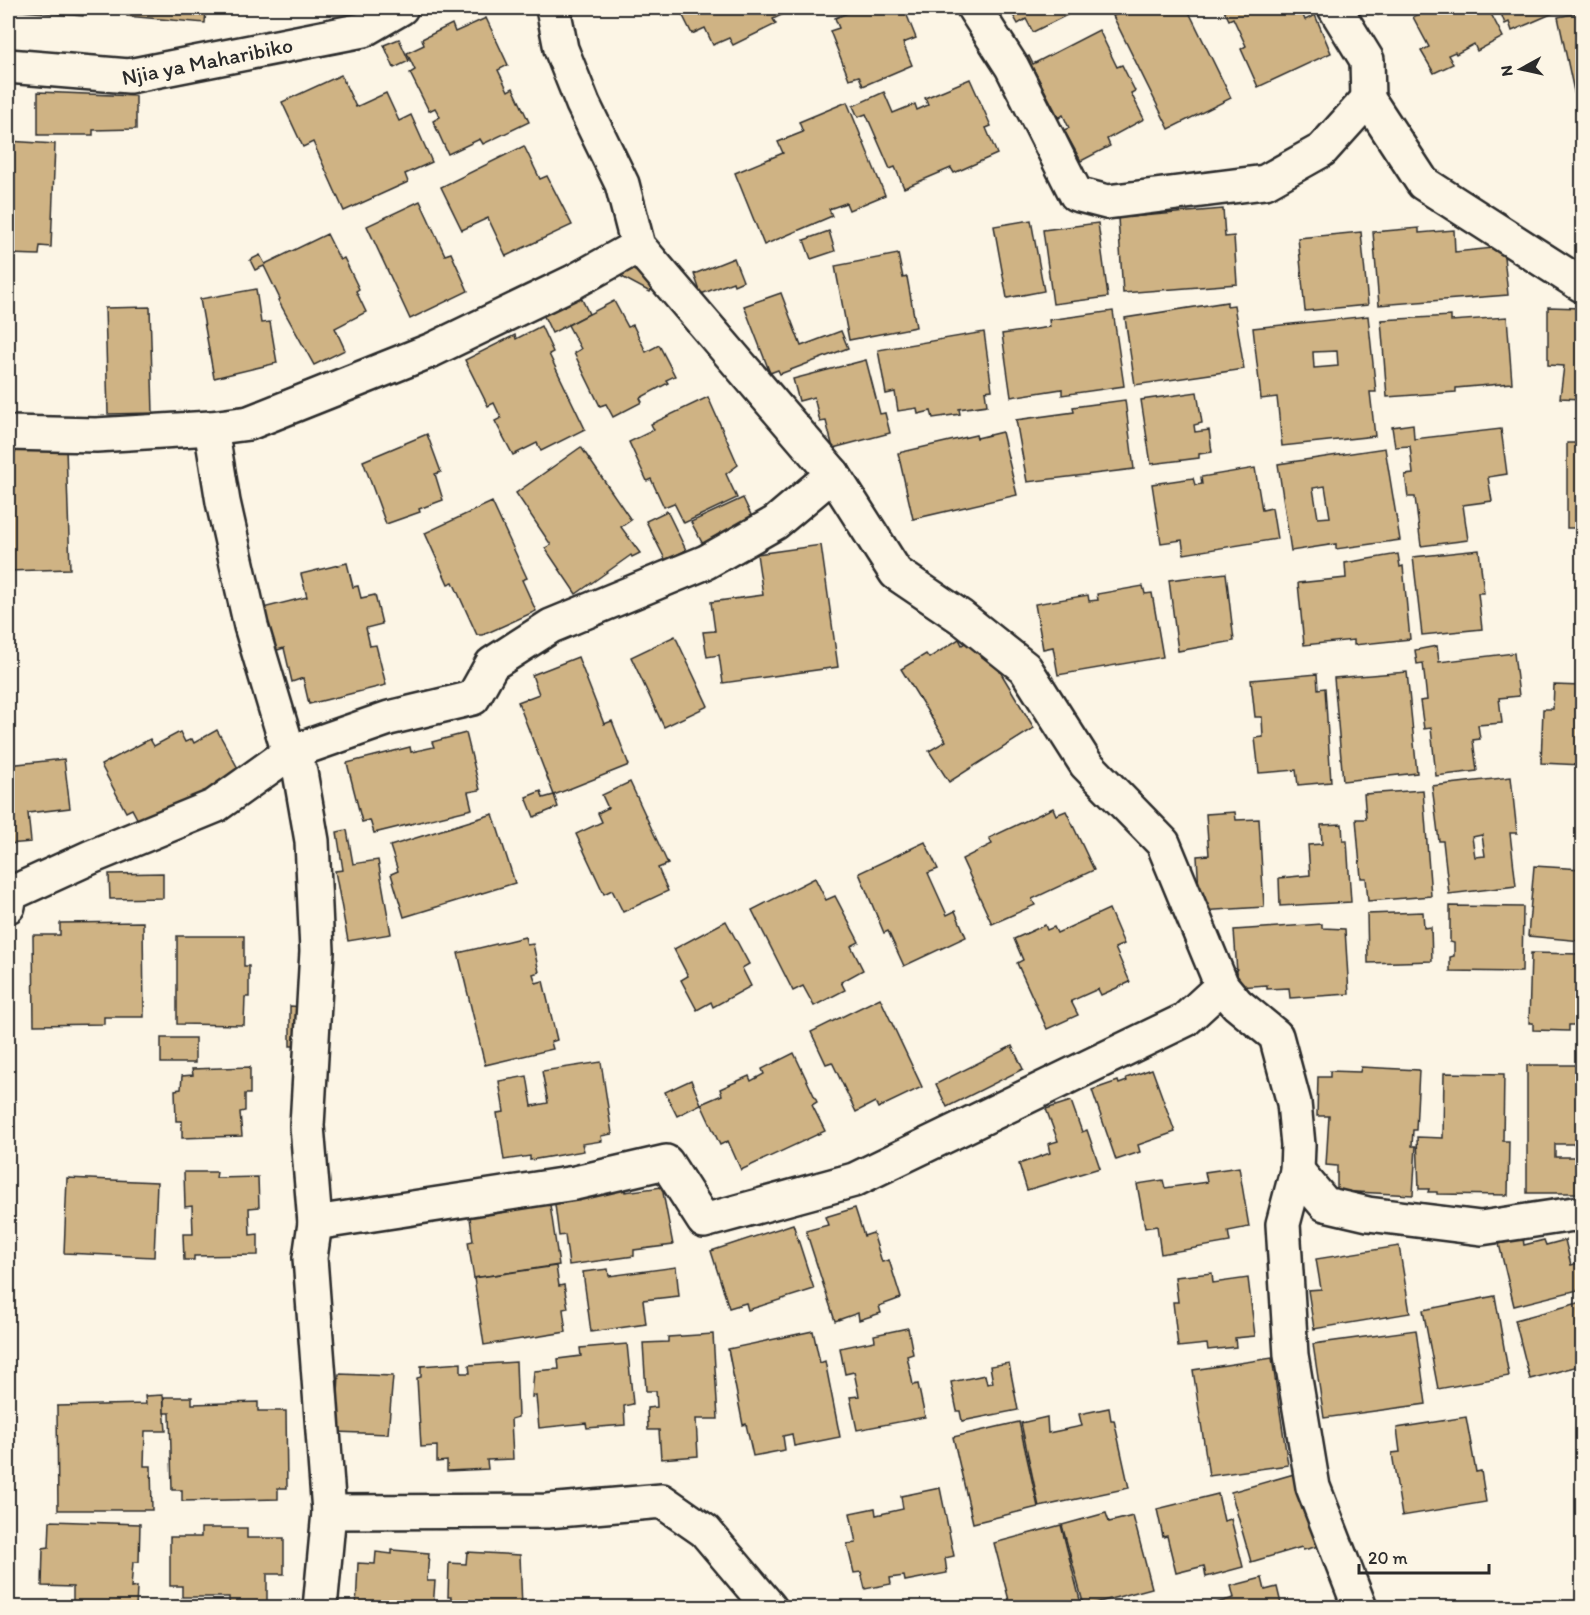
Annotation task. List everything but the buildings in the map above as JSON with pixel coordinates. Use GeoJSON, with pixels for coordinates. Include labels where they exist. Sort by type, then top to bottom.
{"type":"FeatureCollection","features":[{"type":"Feature","properties":{"kind":"street","name":"Njia ya Maharibiko"},"geometry":{"type":"LineString","coordinates":[[8,66],[129,76],[363,30],[401,8]]}},
{"type":"Feature","properties":{"kind":"street"},"geometry":{"type":"LineString","coordinates":[[553,8],[561,49],[583,104],[622,184],[638,246],[833,474],[896,573],[961,617],[1024,668],[1086,764],[1163,843],[1222,986],[1237,1004],[1276,1036],[1294,1103],[1298,1145],[1297,1171],[1283,1224],[1291,1355],[1313,1487],[1360,1608]]}},
{"type":"Feature","properties":{"kind":"street"},"geometry":{"type":"LineString","coordinates":[[974,8],[1012,67],[1076,194],[1107,202],[1265,182],[1322,150],[1368,99]]}},
{"type":"Feature","properties":{"kind":"street"},"geometry":{"type":"LineString","coordinates":[[1335,8],[1367,60],[1368,99],[1423,183],[1582,285]]}},
{"type":"Feature","properties":{"kind":"street"},"geometry":{"type":"LineString","coordinates":[[8,433],[96,435],[211,428],[249,423],[432,350],[575,282],[638,246]]}},
{"type":"Feature","properties":{"kind":"street"},"geometry":{"type":"LineString","coordinates":[[211,428],[223,502],[251,626],[289,753],[300,772],[312,841],[317,951],[307,1126],[315,1223],[310,1258],[329,1512],[320,1608]]}},
{"type":"Feature","properties":{"kind":"street"},"geometry":{"type":"LineString","coordinates":[[8,898],[91,857],[215,806],[289,753],[389,718],[473,698],[492,664],[551,626],[706,562],[775,523],[833,474]]}},
{"type":"Feature","properties":{"kind":"street"},"geometry":{"type":"LineString","coordinates":[[315,1223],[575,1183],[666,1162],[704,1221],[854,1180],[1185,1020],[1222,986]]}},
{"type":"Feature","properties":{"kind":"street"},"geometry":{"type":"LineString","coordinates":[[1297,1171],[1325,1204],[1368,1214],[1481,1227],[1574,1214],[1582,1216]]}},
{"type":"Feature","properties":{"kind":"street"},"geometry":{"type":"LineString","coordinates":[[329,1512],[548,1511],[662,1501],[705,1531],[770,1608]]}}]}
